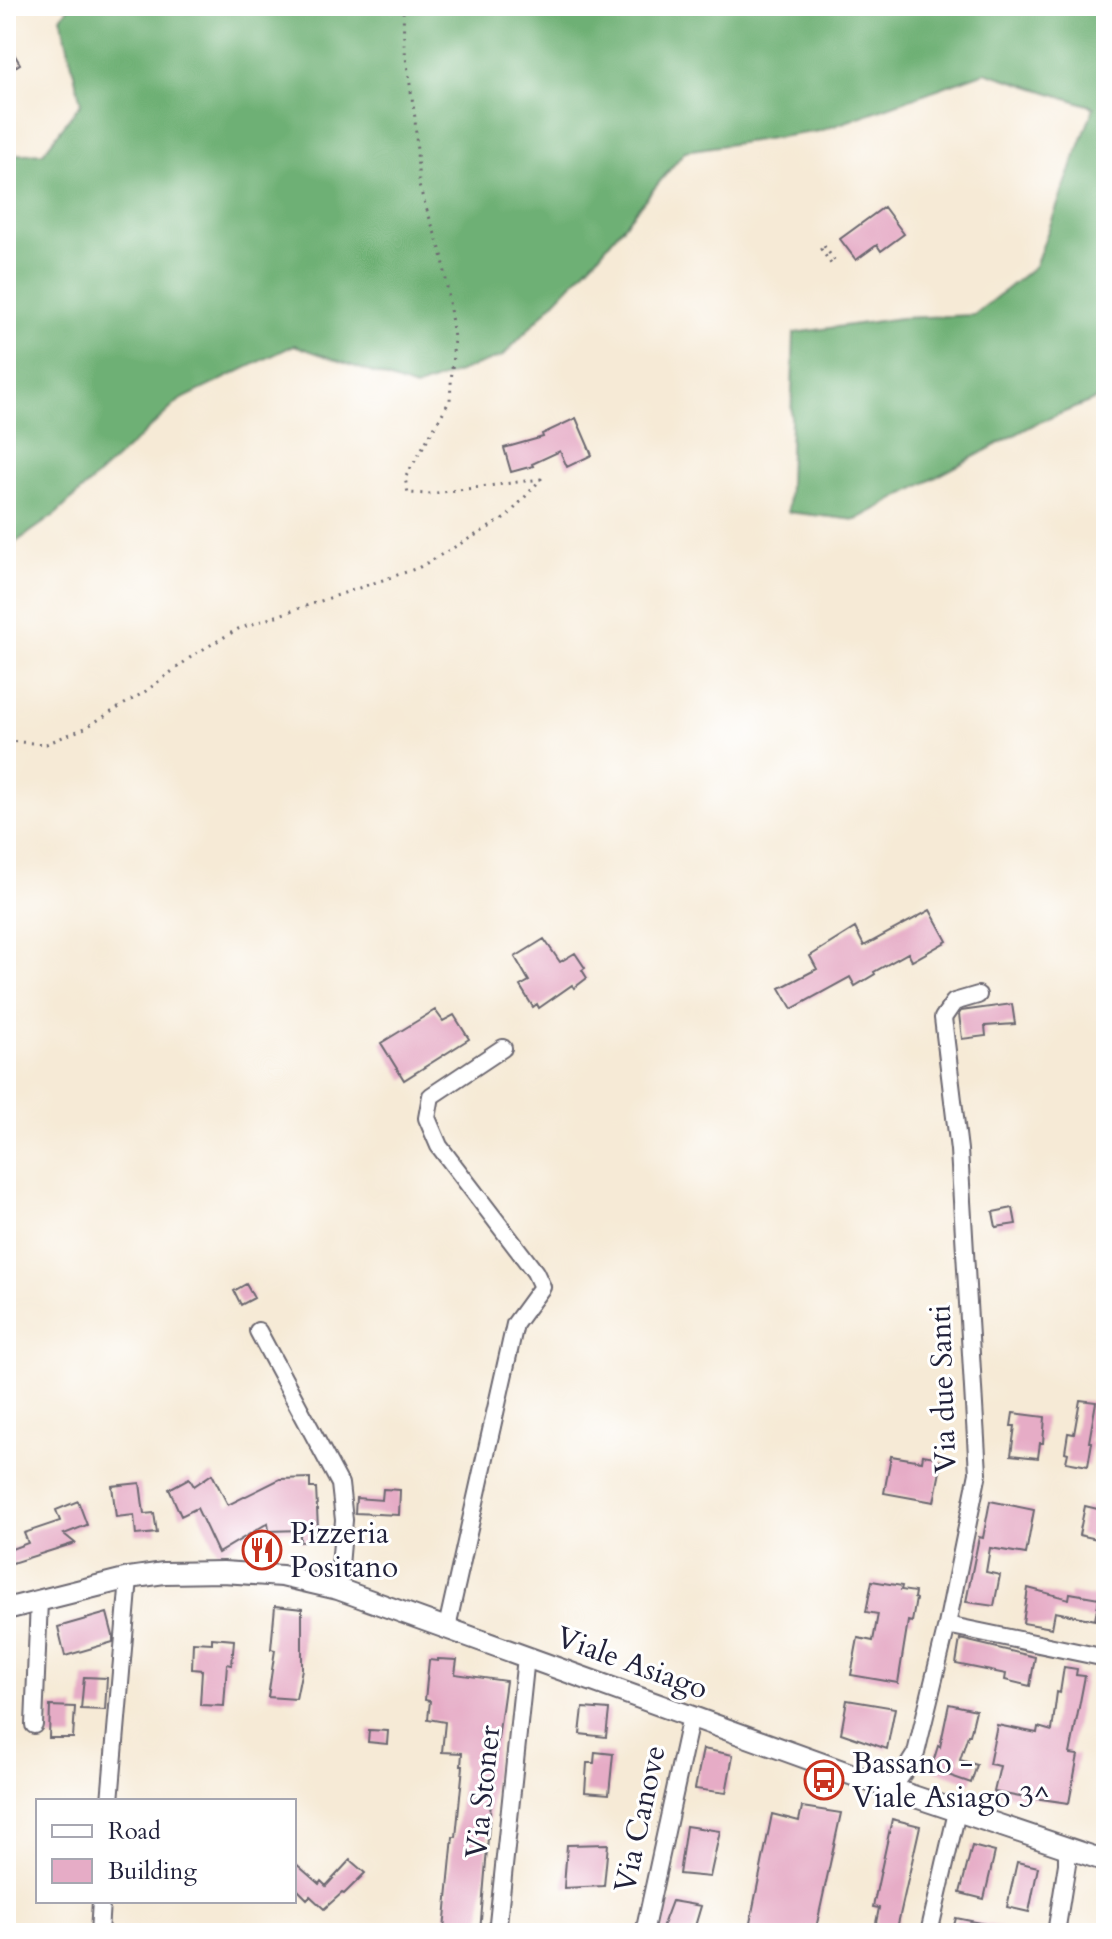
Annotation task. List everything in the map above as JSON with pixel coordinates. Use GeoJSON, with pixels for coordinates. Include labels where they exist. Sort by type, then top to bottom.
{"type":"FeatureCollection","features":[{"type":"Feature","properties":{"kind":"main road","name":"Viale Asiago"},"geometry":{"type":"LineString","coordinates":[[6,1609],[129,1578],[164,1573],[223,1572],[282,1576],[338,1589],[892,1789],[1106,1861]]}},
{"type":"Feature","properties":{"kind":"street","name":"Via due Santi"},"geometry":{"type":"LineString","coordinates":[[892,1789],[916,1753],[947,1625],[978,1473],[959,1150],[943,1018],[954,1002],[978,995]]}},
{"type":"Feature","properties":{"kind":"street"},"geometry":{"type":"LineString","coordinates":[[447,1627],[515,1324],[542,1287],[535,1272],[439,1146],[427,1118],[431,1096],[503,1048]]}},
{"type":"Feature","properties":{"kind":"street"},"geometry":{"type":"LineString","coordinates":[[258,1331],[340,1484],[344,1520],[338,1589]]}},
{"type":"Feature","properties":{"kind":"street"},"geometry":{"type":"LineString","coordinates":[[110,1799],[129,1578]]}},
{"type":"Feature","properties":{"kind":"street"},"geometry":{"type":"LineString","coordinates":[[34,1725],[39,1600]]}},
{"type":"Feature","properties":{"kind":"street"},"geometry":{"type":"LineString","coordinates":[[947,1625],[1106,1658]]}},
{"type":"Feature","properties":{"kind":"street","name":"Via Stoner"},"geometry":{"type":"LineString","coordinates":[[497,1933],[526,1657]]}},
{"type":"Feature","properties":{"kind":"street","name":"Via Canove"},"geometry":{"type":"LineString","coordinates":[[644,1933],[691,1716]]}},
{"type":"Feature","properties":{"kind":"street"},"geometry":{"type":"LineString","coordinates":[[929,1933],[957,1812]]}},
{"type":"Feature","properties":{"kind":"street"},"geometry":{"type":"LineString","coordinates":[[1056,1933],[1067,1848]]}},
{"type":"Feature","properties":{"kind":"street"},"geometry":{"type":"LineString","coordinates":[[99,1933],[101,1903]]}},
{"type":"Feature","properties":{"kind":"path"},"geometry":{"type":"LineString","coordinates":[[6,741],[46,744],[85,728],[238,629],[418,568],[507,517],[541,479],[428,494],[408,493],[405,478],[450,400],[454,338],[443,258],[419,186],[403,6]]}},
{"type":"Feature","properties":{"kind":"green space"},"geometry":{"type":"Polygon","coordinates":[[[70,6],[1106,6],[1106,395],[1035,424],[856,520],[788,512],[794,333],[900,318],[974,315],[1035,266],[1094,107],[985,72],[820,131],[685,151],[600,254],[503,356],[415,388],[294,345],[180,400],[56,514],[6,549],[6,155],[43,153],[81,103],[61,17],[70,6]]]}},
{"type":"Feature","properties":{"kind":"building"},"geometry":{"type":"Polygon","coordinates":[[[6,40],[20,64],[6,73],[6,40]]]}},
{"type":"Feature","properties":{"kind":"building"},"geometry":{"type":"Polygon","coordinates":[[[884,207],[904,234],[881,251],[877,245],[856,260],[840,239],[884,207]]]}},
{"type":"Feature","properties":{"kind":"building"},"geometry":{"type":"Polygon","coordinates":[[[576,418],[592,455],[567,467],[560,451],[533,466],[511,472],[504,448],[543,437],[542,434],[576,418]]]}},
{"type":"Feature","properties":{"kind":"building"},"geometry":{"type":"Polygon","coordinates":[[[930,910],[947,941],[912,961],[908,953],[855,986],[850,977],[792,1009],[780,988],[817,969],[810,956],[855,928],[864,946],[930,910]]]}},
{"type":"Feature","properties":{"kind":"building"},"geometry":{"type":"Polygon","coordinates":[[[544,939],[560,962],[575,953],[585,968],[582,970],[587,978],[539,1008],[537,1004],[533,1007],[520,986],[529,981],[515,957],[544,939]]]}},
{"type":"Feature","properties":{"kind":"building"},"geometry":{"type":"Polygon","coordinates":[[[1012,1004],[1015,1024],[985,1026],[986,1036],[962,1039],[961,1011],[1012,1004]]]}},
{"type":"Feature","properties":{"kind":"building"},"geometry":{"type":"Polygon","coordinates":[[[435,1010],[443,1021],[454,1015],[469,1039],[404,1080],[381,1043],[435,1010]]]}},
{"type":"Feature","properties":{"kind":"building"},"geometry":{"type":"Polygon","coordinates":[[[1013,1208],[1016,1224],[996,1227],[993,1212],[1013,1208]]]}},
{"type":"Feature","properties":{"kind":"building"},"geometry":{"type":"Polygon","coordinates":[[[246,1284],[254,1298],[241,1305],[234,1291],[246,1284]]]}},
{"type":"Feature","properties":{"kind":"building"},"geometry":{"type":"Polygon","coordinates":[[[1080,1400],[1096,1402],[1088,1466],[1066,1462],[1068,1433],[1074,1434],[1080,1400]]]}},
{"type":"Feature","properties":{"kind":"building"},"geometry":{"type":"Polygon","coordinates":[[[1013,1413],[1045,1417],[1043,1443],[1040,1443],[1038,1458],[1011,1455],[1015,1426],[1011,1426],[1013,1413]]]}},
{"type":"Feature","properties":{"kind":"building"},"geometry":{"type":"Polygon","coordinates":[[[923,1455],[942,1461],[934,1502],[884,1493],[891,1456],[922,1461],[923,1455]]]}},
{"type":"Feature","properties":{"kind":"building"},"geometry":{"type":"Polygon","coordinates":[[[212,1474],[228,1505],[280,1479],[310,1478],[310,1488],[316,1488],[316,1541],[300,1542],[300,1530],[269,1531],[268,1523],[218,1553],[197,1508],[181,1516],[169,1489],[189,1478],[194,1486],[212,1474]]]}},
{"type":"Feature","properties":{"kind":"building"},"geometry":{"type":"Polygon","coordinates":[[[140,1483],[144,1514],[154,1513],[157,1533],[136,1535],[134,1515],[116,1517],[112,1486],[140,1483]]]}},
{"type":"Feature","properties":{"kind":"building"},"geometry":{"type":"Polygon","coordinates":[[[383,1489],[400,1490],[399,1515],[355,1513],[356,1498],[382,1500],[383,1489]]]}},
{"type":"Feature","properties":{"kind":"building"},"geometry":{"type":"Polygon","coordinates":[[[78,1501],[87,1525],[64,1534],[75,1543],[6,1565],[6,1551],[28,1543],[24,1533],[60,1521],[56,1510],[78,1501]]]}},
{"type":"Feature","properties":{"kind":"building"},"geometry":{"type":"Polygon","coordinates":[[[990,1501],[1034,1510],[1026,1554],[990,1548],[986,1572],[1000,1575],[994,1606],[966,1602],[990,1501]]]}},
{"type":"Feature","properties":{"kind":"building"},"geometry":{"type":"Polygon","coordinates":[[[1085,1506],[1106,1511],[1106,1541],[1079,1535],[1085,1506]]]}},
{"type":"Feature","properties":{"kind":"building"},"geometry":{"type":"Polygon","coordinates":[[[872,1581],[902,1586],[901,1590],[915,1592],[912,1622],[908,1621],[898,1683],[851,1675],[858,1638],[873,1641],[878,1614],[866,1612],[872,1581]]]}},
{"type":"Feature","properties":{"kind":"building"},"geometry":{"type":"Polygon","coordinates":[[[1028,1588],[1069,1599],[1070,1593],[1099,1598],[1095,1620],[1055,1612],[1052,1628],[1023,1623],[1028,1588]]]}},
{"type":"Feature","properties":{"kind":"building"},"geometry":{"type":"Polygon","coordinates":[[[275,1606],[302,1609],[302,1669],[296,1699],[268,1697],[275,1650],[271,1649],[275,1606]]]}},
{"type":"Feature","properties":{"kind":"building"},"geometry":{"type":"Polygon","coordinates":[[[107,1613],[113,1642],[65,1656],[58,1627],[107,1613]]]}},
{"type":"Feature","properties":{"kind":"building"},"geometry":{"type":"Polygon","coordinates":[[[212,1638],[234,1640],[232,1665],[227,1664],[224,1706],[200,1705],[202,1670],[192,1669],[193,1642],[212,1643],[212,1638]]]}},
{"type":"Feature","properties":{"kind":"building"},"geometry":{"type":"Polygon","coordinates":[[[960,1639],[1035,1657],[1030,1686],[1005,1680],[1006,1674],[956,1664],[960,1639]]]}},
{"type":"Feature","properties":{"kind":"building"},"geometry":{"type":"Polygon","coordinates":[[[429,1660],[457,1660],[455,1674],[506,1681],[494,1767],[480,1932],[444,1929],[463,1766],[462,1753],[442,1752],[445,1722],[428,1719],[430,1701],[425,1700],[429,1660]]]}},
{"type":"Feature","properties":{"kind":"building"},"geometry":{"type":"Polygon","coordinates":[[[1064,1667],[1077,1669],[1076,1675],[1085,1676],[1070,1754],[1078,1755],[1069,1803],[994,1792],[1000,1766],[989,1764],[997,1725],[1037,1733],[1038,1727],[1052,1731],[1064,1667]]]}},
{"type":"Feature","properties":{"kind":"building"},"geometry":{"type":"Polygon","coordinates":[[[84,1677],[107,1678],[105,1710],[81,1709],[84,1677]]]}},
{"type":"Feature","properties":{"kind":"building"},"geometry":{"type":"Polygon","coordinates":[[[847,1700],[895,1708],[887,1749],[841,1733],[847,1700]]]}},
{"type":"Feature","properties":{"kind":"building"},"geometry":{"type":"Polygon","coordinates":[[[949,1704],[976,1710],[960,1760],[977,1765],[971,1783],[931,1769],[940,1747],[949,1704]]]}},
{"type":"Feature","properties":{"kind":"building"},"geometry":{"type":"Polygon","coordinates":[[[50,1706],[75,1707],[73,1738],[49,1738],[50,1706]]]}},
{"type":"Feature","properties":{"kind":"building"},"geometry":{"type":"Polygon","coordinates":[[[583,1708],[609,1710],[606,1737],[580,1734],[583,1708]]]}},
{"type":"Feature","properties":{"kind":"building"},"geometry":{"type":"Polygon","coordinates":[[[369,1730],[388,1731],[387,1744],[368,1742],[369,1730]]]}},
{"type":"Feature","properties":{"kind":"building"},"geometry":{"type":"Polygon","coordinates":[[[703,1749],[733,1755],[726,1793],[695,1789],[703,1749]]]}},
{"type":"Feature","properties":{"kind":"building"},"geometry":{"type":"Polygon","coordinates":[[[595,1752],[613,1754],[609,1794],[585,1792],[587,1763],[594,1763],[595,1752]]]}},
{"type":"Feature","properties":{"kind":"building"},"geometry":{"type":"Polygon","coordinates":[[[802,1807],[841,1813],[815,1933],[748,1933],[772,1814],[799,1821],[802,1807]]]}},
{"type":"Feature","properties":{"kind":"building"},"geometry":{"type":"Polygon","coordinates":[[[892,1819],[920,1826],[896,1933],[874,1933],[879,1908],[873,1907],[892,1819]]]}},
{"type":"Feature","properties":{"kind":"building"},"geometry":{"type":"Polygon","coordinates":[[[686,1826],[720,1831],[710,1877],[679,1874],[686,1826]]]}},
{"type":"Feature","properties":{"kind":"building"},"geometry":{"type":"Polygon","coordinates":[[[608,1844],[604,1886],[564,1888],[567,1845],[608,1844]]]}},
{"type":"Feature","properties":{"kind":"building"},"geometry":{"type":"Polygon","coordinates":[[[972,1846],[995,1852],[984,1899],[960,1893],[972,1846]]]}},
{"type":"Feature","properties":{"kind":"building"},"geometry":{"type":"Polygon","coordinates":[[[350,1860],[365,1873],[324,1909],[296,1888],[296,1864],[319,1884],[321,1881],[326,1886],[350,1860]]]}},
{"type":"Feature","properties":{"kind":"building"},"geometry":{"type":"Polygon","coordinates":[[[1017,1862],[1038,1867],[1029,1912],[1007,1907],[1017,1862]]]}},
{"type":"Feature","properties":{"kind":"building"},"geometry":{"type":"Polygon","coordinates":[[[672,1901],[701,1906],[693,1933],[660,1933],[672,1901]]]}},
{"type":"Feature","properties":{"kind":"building"},"geometry":{"type":"Polygon","coordinates":[[[956,1918],[1001,1927],[1000,1933],[952,1933],[956,1918]]]}},
{"type":"Feature","properties":{"kind":"place","name":"Pizzeria Positano"},"geometry":{"type":"Point","coordinates":[262,1550]}},
{"type":"Feature","properties":{"kind":"place","name":"Bassano - Viale Asiago 3^"},"geometry":{"type":"Point","coordinates":[824,1780]}}]}
